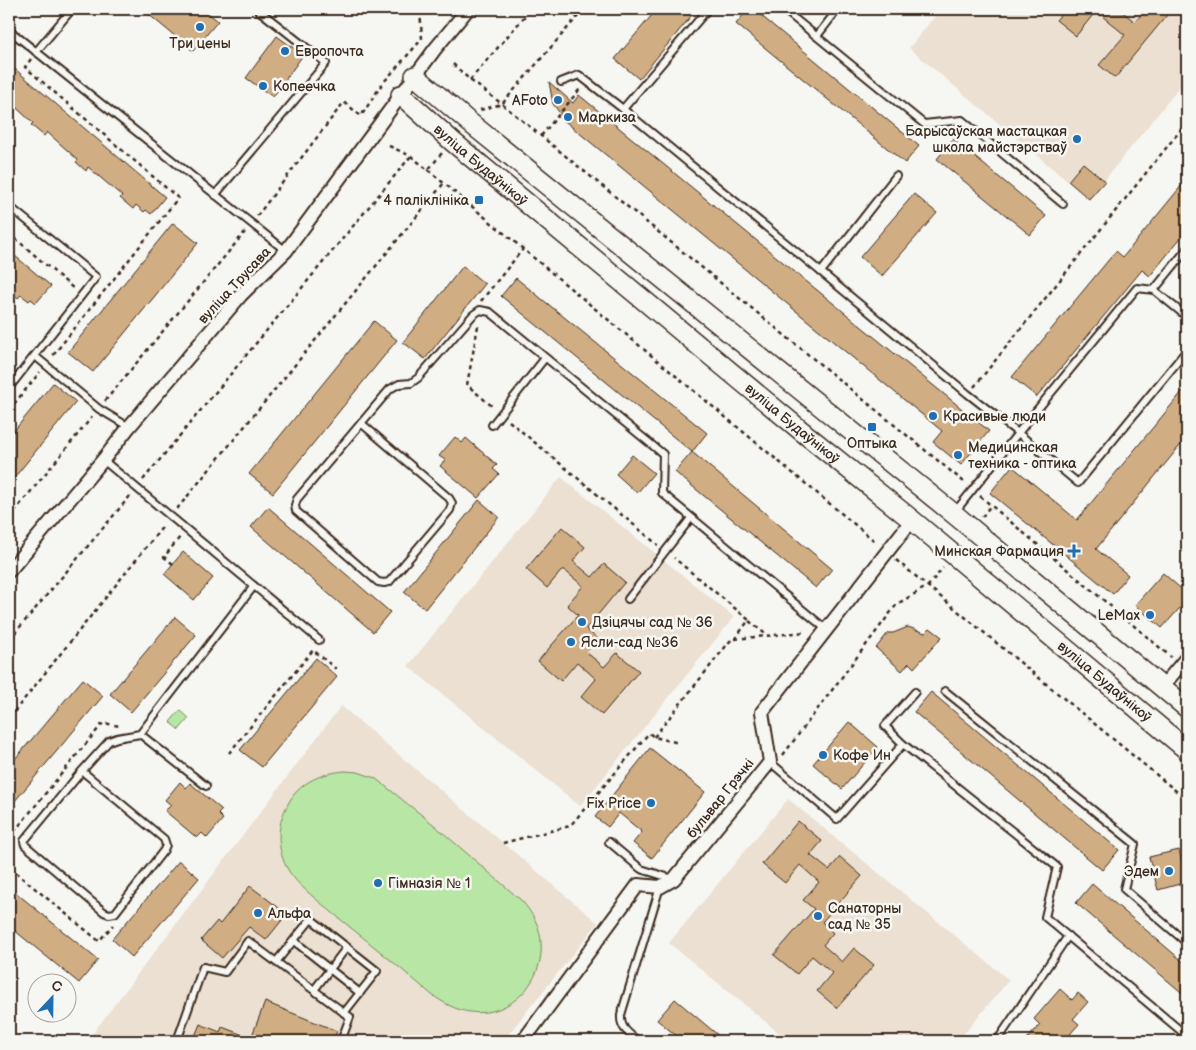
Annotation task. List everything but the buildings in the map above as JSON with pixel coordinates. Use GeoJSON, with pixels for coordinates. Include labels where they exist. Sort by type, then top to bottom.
{"type":"FeatureCollection","features":[{"type":"Feature","properties":{"kind":"street","name":"вуліца Трусава"},"geometry":{"type":"LineString","coordinates":[[9,571],[241,295],[286,251],[415,76],[468,9]]}},
{"type":"Feature","properties":{"kind":"street","name":"вуліца Будаўнікоў"},"geometry":{"type":"LineString","coordinates":[[415,76],[468,122],[954,514],[1163,686],[1187,708]]}},
{"type":"Feature","properties":{"kind":"street","name":"вуліца Будаўнікоў"},"geometry":{"type":"LineString","coordinates":[[401,95],[452,142],[912,520],[1187,750]]}},
{"type":"Feature","properties":{"kind":"street"},"geometry":{"type":"LineString","coordinates":[[804,433],[823,409]]}},
{"type":"Feature","properties":{"kind":"street","name":"бульвар Грэчкі"},"geometry":{"type":"LineString","coordinates":[[523,1041],[638,886],[660,887],[674,879],[773,764],[762,712],[912,520]]}},
{"type":"Feature","properties":{"kind":"street"},"geometry":{"type":"LineString","coordinates":[[1142,712],[1184,661]]}},
{"type":"Feature","properties":{"kind":"lane"},"geometry":{"type":"LineString","coordinates":[[36,52],[72,9]]}},
{"type":"Feature","properties":{"kind":"lane"},"geometry":{"type":"LineString","coordinates":[[215,195],[326,63],[257,9]]}},
{"type":"Feature","properties":{"kind":"lane"},"geometry":{"type":"LineString","coordinates":[[623,109],[708,9]]}},
{"type":"Feature","properties":{"kind":"lane"},"geometry":{"type":"LineString","coordinates":[[784,9],[924,124],[962,120],[1063,204]]}},
{"type":"Feature","properties":{"kind":"lane"},"geometry":{"type":"LineString","coordinates":[[816,36],[838,9]]}},
{"type":"Feature","properties":{"kind":"lane"},"geometry":{"type":"LineString","coordinates":[[9,30],[286,251]]}},
{"type":"Feature","properties":{"kind":"lane"},"geometry":{"type":"LineString","coordinates":[[561,82],[579,75],[623,109],[1078,483],[1187,350]]}},
{"type":"Feature","properties":{"kind":"lane"},"geometry":{"type":"LineString","coordinates":[[821,272],[896,176]]}},
{"type":"Feature","properties":{"kind":"lane"},"geometry":{"type":"LineString","coordinates":[[9,206],[96,277],[9,388]]}},
{"type":"Feature","properties":{"kind":"lane"},"geometry":{"type":"LineString","coordinates":[[1154,290],[1187,249]]}},
{"type":"Feature","properties":{"kind":"lane"},"geometry":{"type":"LineString","coordinates":[[954,514],[1137,288],[1154,290],[1187,317]]}},
{"type":"Feature","properties":{"kind":"lane"},"geometry":{"type":"LineString","coordinates":[[361,423],[449,498],[452,504],[450,510],[389,582],[384,583],[378,582],[296,511],[297,499],[361,423],[390,389],[399,384],[411,383],[418,378],[474,315],[480,310],[490,312],[663,454],[662,493],[827,630]]}},
{"type":"Feature","properties":{"kind":"lane"},"geometry":{"type":"LineString","coordinates":[[35,356],[99,409],[129,427]]}},
{"type":"Feature","properties":{"kind":"lane"},"geometry":{"type":"LineString","coordinates":[[492,425],[545,358]]}},
{"type":"Feature","properties":{"kind":"lane"},"geometry":{"type":"LineString","coordinates":[[104,460],[319,640]]}},
{"type":"Feature","properties":{"kind":"lane"},"geometry":{"type":"LineString","coordinates":[[628,599],[691,518]]}},
{"type":"Feature","properties":{"kind":"lane"},"geometry":{"type":"LineString","coordinates":[[82,770],[164,839],[166,845],[115,913],[109,914],[104,912],[25,845],[24,841],[82,770],[109,742],[117,738],[140,734],[254,586]]}},
{"type":"Feature","properties":{"kind":"lane"},"geometry":{"type":"LineString","coordinates":[[946,691],[1135,844],[1124,889],[1187,943]]}},
{"type":"Feature","properties":{"kind":"lane"},"geometry":{"type":"LineString","coordinates":[[915,692],[885,726],[903,744],[1057,867],[1045,917],[1187,1036]]}},
{"type":"Feature","properties":{"kind":"lane"},"geometry":{"type":"LineString","coordinates":[[140,734],[206,786]]}},
{"type":"Feature","properties":{"kind":"lane"},"geometry":{"type":"LineString","coordinates":[[773,764],[837,819],[903,744]]}},
{"type":"Feature","properties":{"kind":"lane"},"geometry":{"type":"LineString","coordinates":[[609,842],[641,869],[674,879]]}},
{"type":"Feature","properties":{"kind":"lane"},"geometry":{"type":"LineString","coordinates":[[638,1041],[624,1030],[621,1015],[660,887]]}},
{"type":"Feature","properties":{"kind":"lane"},"geometry":{"type":"LineString","coordinates":[[276,962],[311,920],[377,971],[344,1013]]}},
{"type":"Feature","properties":{"kind":"lane"},"geometry":{"type":"LineString","coordinates":[[997,1041],[1068,936]]}},
{"type":"Feature","properties":{"kind":"lane"},"geometry":{"type":"LineString","coordinates":[[177,1041],[203,967],[225,972],[248,941],[350,1017],[341,1041]]}},
{"type":"Feature","properties":{"kind":"lane"},"geometry":{"type":"LineString","coordinates":[[294,941],[360,993]]}},
{"type":"Feature","properties":{"kind":"lane"},"geometry":{"type":"LineString","coordinates":[[314,990],[347,947]]}},
{"type":"Feature","properties":{"kind":"path"},"geometry":{"type":"LineString","coordinates":[[9,518],[251,224],[344,102],[361,116],[382,84],[422,39],[420,9]]}},
{"type":"Feature","properties":{"kind":"path"},"geometry":{"type":"LineString","coordinates":[[470,80],[531,9]]}},
{"type":"Feature","properties":{"kind":"path"},"geometry":{"type":"LineString","coordinates":[[478,111],[502,104],[584,9]]}},
{"type":"Feature","properties":{"kind":"path"},"geometry":{"type":"LineString","coordinates":[[9,410],[178,198],[25,66],[36,52]]}},
{"type":"Feature","properties":{"kind":"path"},"geometry":{"type":"LineString","coordinates":[[453,64],[470,80],[502,104],[1184,661]]}},
{"type":"Feature","properties":{"kind":"path"},"geometry":{"type":"LineString","coordinates":[[541,136],[582,88]]}},
{"type":"Feature","properties":{"kind":"path"},"geometry":{"type":"LineString","coordinates":[[968,394],[1187,122]]}},
{"type":"Feature","properties":{"kind":"path"},"geometry":{"type":"LineString","coordinates":[[389,146],[411,156],[444,183],[886,552],[1187,800]]}},
{"type":"Feature","properties":{"kind":"path"},"geometry":{"type":"LineString","coordinates":[[428,170],[442,153]]}},
{"type":"Feature","properties":{"kind":"path"},"geometry":{"type":"LineString","coordinates":[[9,640],[411,156]]}},
{"type":"Feature","properties":{"kind":"path"},"geometry":{"type":"LineString","coordinates":[[9,718],[170,516],[444,183]]}},
{"type":"Feature","properties":{"kind":"path"},"geometry":{"type":"LineString","coordinates":[[9,233],[81,296]]}},
{"type":"Feature","properties":{"kind":"path"},"geometry":{"type":"LineString","coordinates":[[523,249],[477,305],[480,310],[467,386],[768,636]]}},
{"type":"Feature","properties":{"kind":"path"},"geometry":{"type":"LineString","coordinates":[[978,522],[991,505]]}},
{"type":"Feature","properties":{"kind":"path"},"geometry":{"type":"LineString","coordinates":[[173,564],[164,557],[180,537]]}},
{"type":"Feature","properties":{"kind":"path"},"geometry":{"type":"LineString","coordinates":[[773,764],[897,604],[928,586],[943,568]]}},
{"type":"Feature","properties":{"kind":"path"},"geometry":{"type":"LineString","coordinates":[[734,640],[749,620]]}},
{"type":"Feature","properties":{"kind":"path"},"geometry":{"type":"LineString","coordinates":[[654,737],[730,641],[809,632]]}},
{"type":"Feature","properties":{"kind":"path"},"geometry":{"type":"LineString","coordinates":[[229,753],[313,650],[336,669]]}},
{"type":"Feature","properties":{"kind":"path"},"geometry":{"type":"LineString","coordinates":[[9,838],[103,723],[123,726]]}},
{"type":"Feature","properties":{"kind":"path"},"geometry":{"type":"LineString","coordinates":[[503,843],[570,826],[649,733],[654,737],[679,743]]}},
{"type":"Feature","properties":{"kind":"path"},"geometry":{"type":"LineString","coordinates":[[9,867],[99,941]]}},
{"type":"Feature","properties":{"kind":"path"},"geometry":{"type":"LineString","coordinates":[[642,1032],[653,1041]]}},
{"type":"Feature","properties":{"kind":"shaded area","name":"Барысаўская мастацкая школа майстэрстваў"},"geometry":{"type":"Polygon","coordinates":[[[941,9],[1187,9],[1187,78],[1089,199],[909,48],[941,9]]]}},
{"type":"Feature","properties":{"kind":"shaded area","name":"Ясли-сад №36"},"geometry":{"type":"Polygon","coordinates":[[[561,477],[734,617],[580,806],[408,666],[561,477]]]}},
{"type":"Feature","properties":{"kind":"shaded area","name":"Гімназія № 1"},"geometry":{"type":"Polygon","coordinates":[[[341,706],[598,923],[503,1041],[87,1041],[341,706]]]}},
{"type":"Feature","properties":{"kind":"shaded area"},"geometry":{"type":"Polygon","coordinates":[[[788,799],[1009,980],[958,1041],[789,1041],[669,943],[788,799]]]}},
{"type":"Feature","properties":{"kind":"green space"},"geometry":{"type":"Polygon","coordinates":[[[180,710],[189,718],[179,730],[170,722],[180,710]]]}},
{"type":"Feature","properties":{"kind":"green space"},"geometry":{"type":"Polygon","coordinates":[[[345,771],[358,772],[375,778],[433,824],[522,901],[529,910],[539,930],[541,956],[531,983],[511,1003],[499,1009],[485,1012],[470,1012],[445,1003],[432,995],[318,901],[290,873],[279,843],[284,811],[293,796],[305,784],[328,774],[345,771]]]}},
{"type":"Feature","properties":{"kind":"place","name":"Три цены"},"geometry":{"type":"Point","coordinates":[200,27]}},
{"type":"Feature","properties":{"kind":"place","name":"Европочта"},"geometry":{"type":"Point","coordinates":[285,51]}},
{"type":"Feature","properties":{"kind":"place","name":"Копеечка"},"geometry":{"type":"Point","coordinates":[263,86]}},
{"type":"Feature","properties":{"kind":"place","name":"AFoto"},"geometry":{"type":"Point","coordinates":[558,100]}},
{"type":"Feature","properties":{"kind":"place","name":"Маркиза"},"geometry":{"type":"Point","coordinates":[568,117]}},
{"type":"Feature","properties":{"kind":"place","name":"Барысаўская мастацкая школа майстэрстваў"},"geometry":{"type":"Point","coordinates":[1077,139]}},
{"type":"Feature","properties":{"kind":"place","name":"4 паліклініка"},"geometry":{"type":"Point","coordinates":[479,200]}},
{"type":"Feature","properties":{"kind":"place","name":"Красивые люди"},"geometry":{"type":"Point","coordinates":[933,416]}},
{"type":"Feature","properties":{"kind":"place","name":"Оптыка"},"geometry":{"type":"Point","coordinates":[872,427]}},
{"type":"Feature","properties":{"kind":"place","name":"Медицинская техника - оптика"},"geometry":{"type":"Point","coordinates":[958,455]}},
{"type":"Feature","properties":{"kind":"place","name":"Минская Фармация"},"geometry":{"type":"Point","coordinates":[1074,551]}},
{"type":"Feature","properties":{"kind":"place","name":"LeMax"},"geometry":{"type":"Point","coordinates":[1150,615]}},
{"type":"Feature","properties":{"kind":"place","name":"Дзіцячы сад № 36"},"geometry":{"type":"Point","coordinates":[582,622]}},
{"type":"Feature","properties":{"kind":"place","name":"Ясли-сад №36"},"geometry":{"type":"Point","coordinates":[571,642]}},
{"type":"Feature","properties":{"kind":"place","name":"Кофе Ин"},"geometry":{"type":"Point","coordinates":[823,755]}},
{"type":"Feature","properties":{"kind":"place","name":"Fix Price"},"geometry":{"type":"Point","coordinates":[651,803]}},
{"type":"Feature","properties":{"kind":"place","name":"Эдем"},"geometry":{"type":"Point","coordinates":[1169,871]}},
{"type":"Feature","properties":{"kind":"place","name":"Гімназія № 1"},"geometry":{"type":"Point","coordinates":[378,883]}},
{"type":"Feature","properties":{"kind":"place","name":"Альфа"},"geometry":{"type":"Point","coordinates":[258,913]}},
{"type":"Feature","properties":{"kind":"place","name":"Санаторны сад № 35"},"geometry":{"type":"Point","coordinates":[818,916]}}]}
